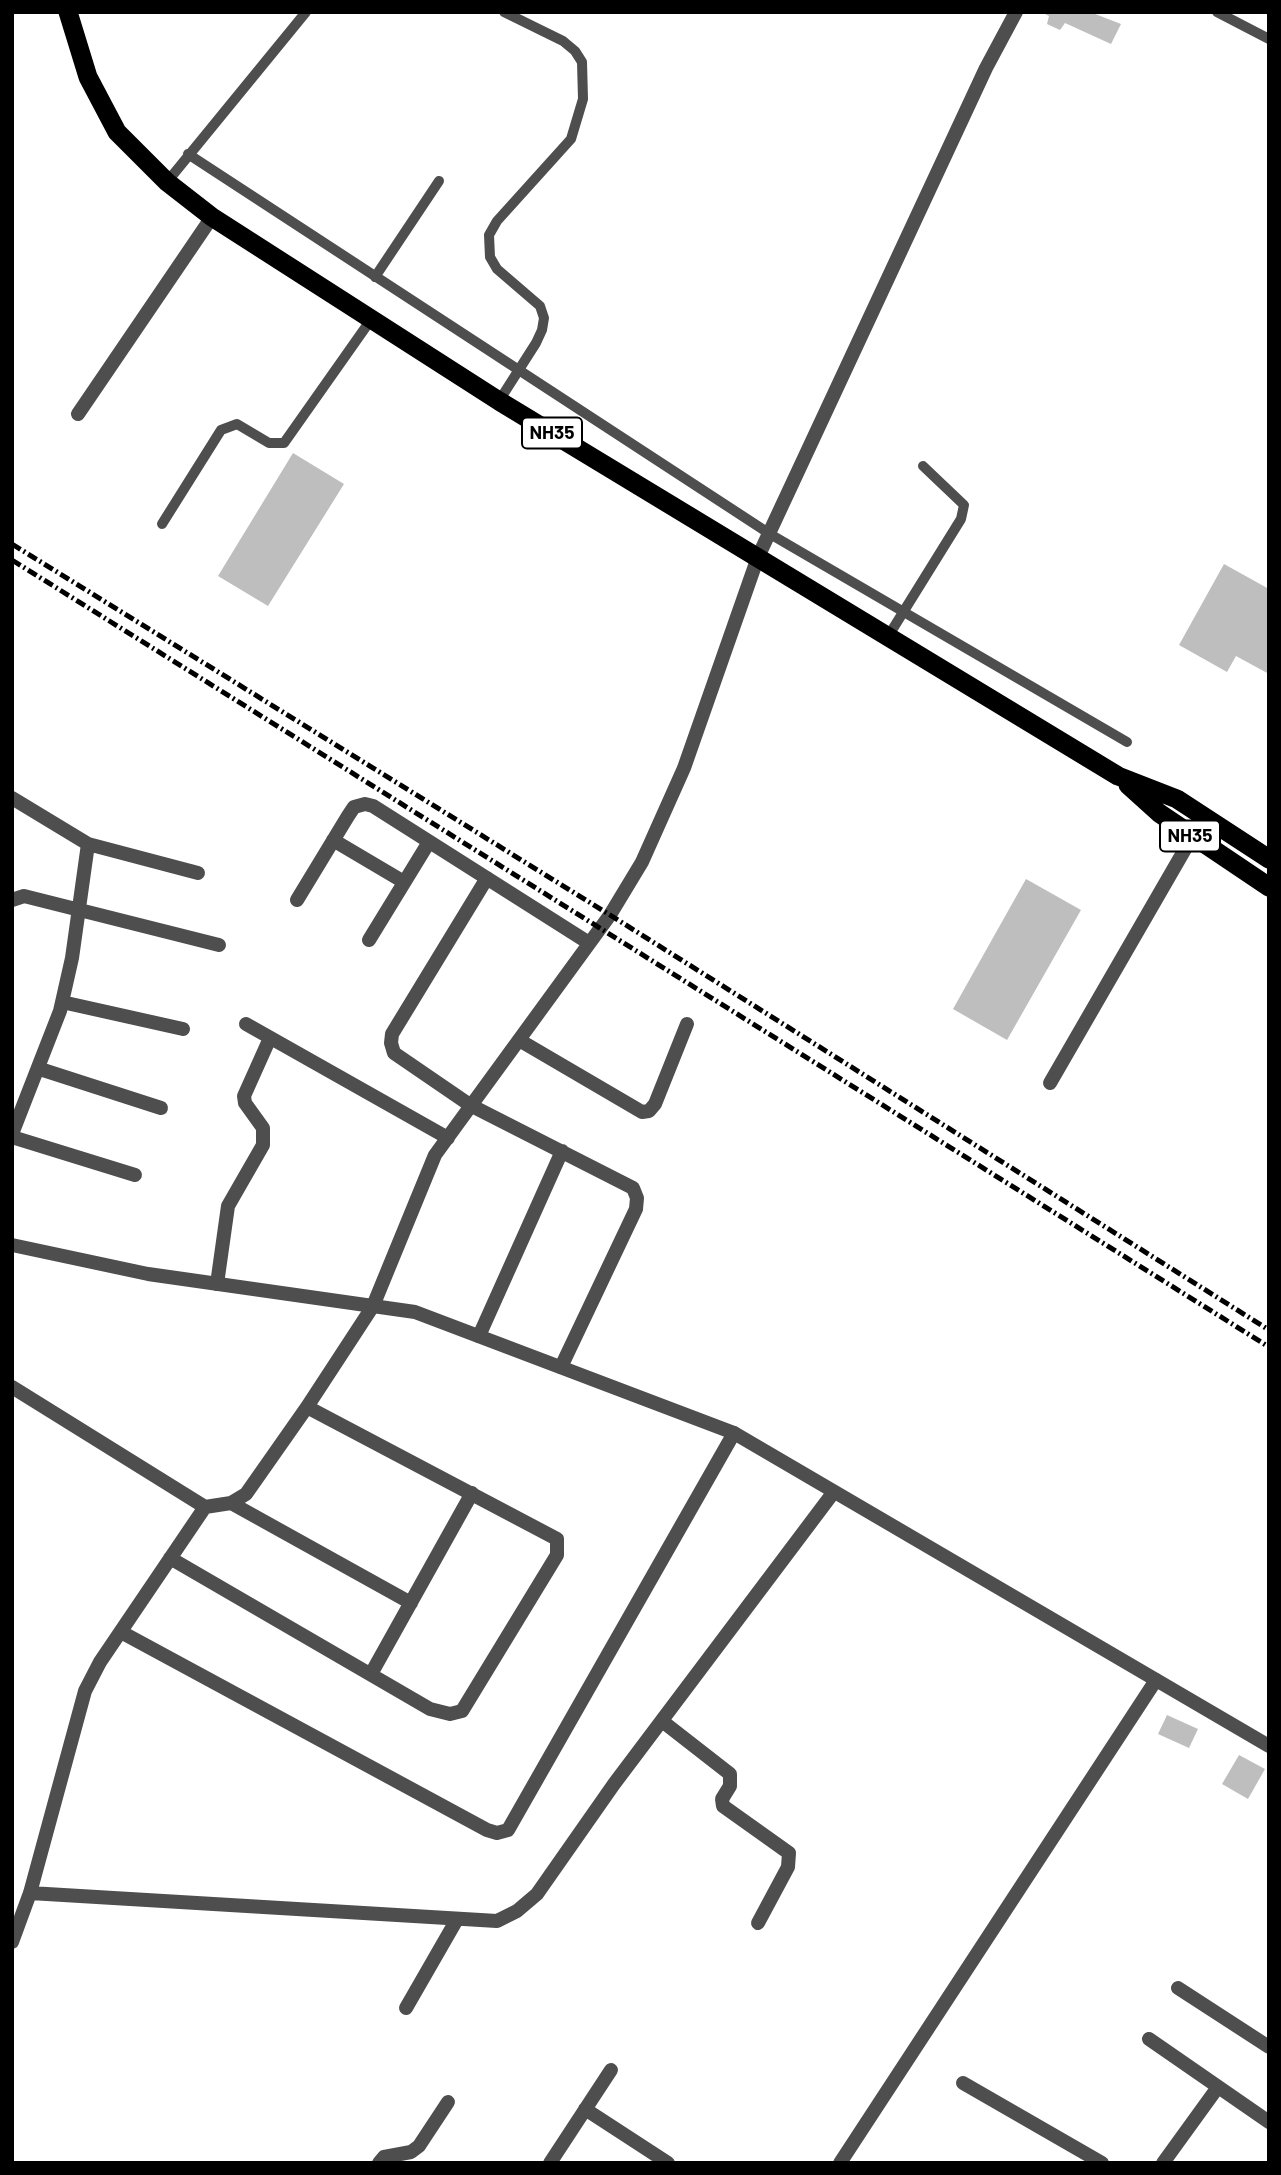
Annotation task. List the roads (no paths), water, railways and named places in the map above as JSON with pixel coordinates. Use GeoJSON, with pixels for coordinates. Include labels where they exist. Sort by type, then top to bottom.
{"type":"FeatureCollection","features":[{"type":"Feature","properties":{"kind":"highway","name":"NH35"},"geometry":{"type":"LineString","coordinates":[[68,12],[88,77],[117,132],[167,182],[212,218],[499,401],[1118,776],[1177,799],[1269,859]]}},
{"type":"Feature","properties":{"kind":"highway","name":"NH35"},"geometry":{"type":"LineString","coordinates":[[1118,776],[1159,813],[1269,887]]}},
{"type":"Feature","properties":{"kind":"street"},"geometry":{"type":"LineString","coordinates":[[12,1387],[205,1507],[232,1503],[246,1494],[373,1306],[435,1156],[589,943],[642,862],[684,768],[758,557],[986,68],[1016,12]]}},
{"type":"Feature","properties":{"kind":"street"},"geometry":{"type":"LineString","coordinates":[[78,414],[212,218]]}},
{"type":"Feature","properties":{"kind":"street"},"geometry":{"type":"LineString","coordinates":[[12,798],[88,844],[198,873]]}},
{"type":"Feature","properties":{"kind":"street"},"geometry":{"type":"LineString","coordinates":[[297,900],[354,807],[365,804],[373,806],[589,943]]}},
{"type":"Feature","properties":{"kind":"street"},"geometry":{"type":"LineString","coordinates":[[1050,1083],[1192,837]]}},
{"type":"Feature","properties":{"kind":"street"},"geometry":{"type":"LineString","coordinates":[[333,840],[404,882]]}},
{"type":"Feature","properties":{"kind":"street"},"geometry":{"type":"LineString","coordinates":[[369,940],[429,842]]}},
{"type":"Feature","properties":{"kind":"street"},"geometry":{"type":"LineString","coordinates":[[88,844],[62,1002],[40,1069],[12,1135],[135,1175]]}},
{"type":"Feature","properties":{"kind":"street"},"geometry":{"type":"LineString","coordinates":[[486,878],[393,1034],[391,1043],[394,1053],[470,1105],[633,1188],[637,1198],[636,1209],[561,1367]]}},
{"type":"Feature","properties":{"kind":"street"},"geometry":{"type":"LineString","coordinates":[[12,900],[24,896],[219,945]]}},
{"type":"Feature","properties":{"kind":"street"},"geometry":{"type":"LineString","coordinates":[[62,1002],[183,1029]]}},
{"type":"Feature","properties":{"kind":"street"},"geometry":{"type":"LineString","coordinates":[[246,1024],[448,1138]]}},
{"type":"Feature","properties":{"kind":"street"},"geometry":{"type":"LineString","coordinates":[[519,1040],[642,1112],[649,1111],[655,1104],[687,1024]]}},
{"type":"Feature","properties":{"kind":"street"},"geometry":{"type":"LineString","coordinates":[[216,1284],[228,1206],[263,1145],[263,1128],[245,1103],[244,1096],[270,1038]]}},
{"type":"Feature","properties":{"kind":"street"},"geometry":{"type":"LineString","coordinates":[[40,1069],[161,1108]]}},
{"type":"Feature","properties":{"kind":"street"},"geometry":{"type":"LineString","coordinates":[[479,1336],[562,1151]]}},
{"type":"Feature","properties":{"kind":"street"},"geometry":{"type":"LineString","coordinates":[[12,1245],[148,1274],[415,1312],[734,1433],[1269,1746]]}},
{"type":"Feature","properties":{"kind":"street"},"geometry":{"type":"LineString","coordinates":[[170,1558],[430,1709],[450,1714],[462,1711],[557,1555],[557,1539],[307,1407]]}},
{"type":"Feature","properties":{"kind":"street"},"geometry":{"type":"LineString","coordinates":[[121,1632],[487,1830],[497,1833],[509,1830],[734,1433]]}},
{"type":"Feature","properties":{"kind":"street"},"geometry":{"type":"LineString","coordinates":[[371,1674],[472,1493]]}},
{"type":"Feature","properties":{"kind":"street"},"geometry":{"type":"LineString","coordinates":[[30,1893],[497,1921],[517,1911],[537,1894],[662,1721],[833,1493]]}},
{"type":"Feature","properties":{"kind":"street"},"geometry":{"type":"LineString","coordinates":[[232,1503],[411,1603]]}},
{"type":"Feature","properties":{"kind":"street"},"geometry":{"type":"LineString","coordinates":[[12,1942],[30,1893],[85,1691],[205,1507]]}},
{"type":"Feature","properties":{"kind":"street"},"geometry":{"type":"LineString","coordinates":[[840,2163],[921,2034],[1156,1680]]}},
{"type":"Feature","properties":{"kind":"street"},"geometry":{"type":"LineString","coordinates":[[662,1721],[730,1773],[730,1786],[722,1799],[723,1806],[789,1853],[788,1867],[758,1923]]}},
{"type":"Feature","properties":{"kind":"street"},"geometry":{"type":"LineString","coordinates":[[406,2008],[456,1920]]}},
{"type":"Feature","properties":{"kind":"street"},"geometry":{"type":"LineString","coordinates":[[1178,1988],[1269,2048]]}},
{"type":"Feature","properties":{"kind":"street"},"geometry":{"type":"LineString","coordinates":[[1149,2039],[1269,2122]]}},
{"type":"Feature","properties":{"kind":"street"},"geometry":{"type":"LineString","coordinates":[[550,2163],[611,2070]]}},
{"type":"Feature","properties":{"kind":"street"},"geometry":{"type":"LineString","coordinates":[[963,2083],[1102,2163]]}},
{"type":"Feature","properties":{"kind":"street"},"geometry":{"type":"LineString","coordinates":[[1163,2163],[1218,2087]]}},
{"type":"Feature","properties":{"kind":"street"},"geometry":{"type":"LineString","coordinates":[[379,2163],[384,2157],[411,2152],[419,2146],[448,2102]]}},
{"type":"Feature","properties":{"kind":"street"},"geometry":{"type":"LineString","coordinates":[[585,2109],[661,2161]]}},
{"type":"Feature","properties":{"kind":"lane"},"geometry":{"type":"LineString","coordinates":[[167,182],[306,12]]}},
{"type":"Feature","properties":{"kind":"lane"},"geometry":{"type":"LineString","coordinates":[[499,401],[542,330],[544,318],[540,306],[497,269],[490,257],[489,235],[497,221],[571,139],[583,99],[582,62],[563,41],[504,12]]}},
{"type":"Feature","properties":{"kind":"lane"},"geometry":{"type":"LineString","coordinates":[[1217,12],[1269,39]]}},
{"type":"Feature","properties":{"kind":"lane"},"geometry":{"type":"LineString","coordinates":[[188,155],[770,534],[1127,743]]}},
{"type":"Feature","properties":{"kind":"lane"},"geometry":{"type":"LineString","coordinates":[[376,276],[439,181]]}},
{"type":"Feature","properties":{"kind":"lane"},"geometry":{"type":"LineString","coordinates":[[162,524],[221,430],[237,424],[269,443],[284,443],[370,321]]}},
{"type":"Feature","properties":{"kind":"lane"},"geometry":{"type":"LineString","coordinates":[[889,635],[961,519],[964,505],[923,466]]}},
{"type":"Feature","properties":{"kind":"railway"},"geometry":{"type":"LineString","coordinates":[[12,544],[610,915],[1269,1330]]}},
{"type":"Feature","properties":{"kind":"railway"},"geometry":{"type":"LineString","coordinates":[[12,560],[1269,1347]]}}]}
